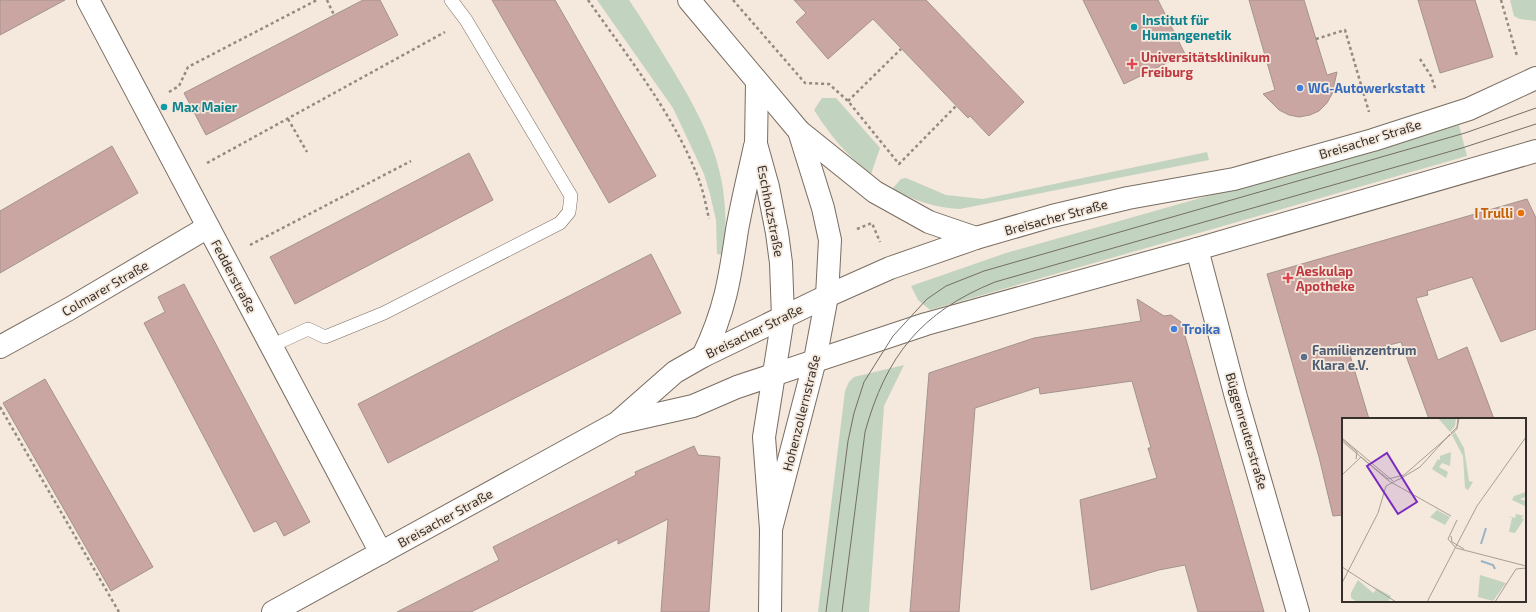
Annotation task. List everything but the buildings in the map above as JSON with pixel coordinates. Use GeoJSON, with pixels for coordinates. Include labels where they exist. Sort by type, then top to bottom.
{"type":"FeatureCollection","features":[{"type":"Feature","properties":{"kind":"main road","name":"Fedderstraße"},"geometry":{"type":"LineString","coordinates":[[88,0],[381,553]]}},
{"type":"Feature","properties":{"kind":"main road"},"geometry":{"type":"LineString","coordinates":[[689,0],[746,66],[757,83],[799,131],[875,192],[929,222],[976,238]]}},
{"type":"Feature","properties":{"kind":"main road","name":"Breisacher Straße"},"geometry":{"type":"LineString","coordinates":[[273,612],[616,423],[675,372],[703,356],[827,296],[890,268],[976,238],[1052,216],[1128,198],[1234,179],[1373,140],[1469,109],[1533,82]]}},
{"type":"Feature","properties":{"kind":"main road","name":"Eschholzstraße"},"geometry":{"type":"LineString","coordinates":[[757,83],[756,144],[768,187],[781,263],[783,317]]}},
{"type":"Feature","properties":{"kind":"main road"},"geometry":{"type":"LineString","coordinates":[[799,131],[823,208],[830,240],[827,296]]}},
{"type":"Feature","properties":{"kind":"main road"},"geometry":{"type":"LineString","coordinates":[[703,356],[721,316],[731,273],[737,229],[756,144]]}},
{"type":"Feature","properties":{"kind":"main road","name":"Breisacher Straße"},"geometry":{"type":"LineString","coordinates":[[616,423],[693,406],[736,386],[926,324],[1197,249],[1536,151]]}},
{"type":"Feature","properties":{"kind":"main road","name":"Colmarer Straße"},"geometry":{"type":"LineString","coordinates":[[0,347],[69,309],[208,227]]}},
{"type":"Feature","properties":{"kind":"main road","name":"Büggenreuterstraße"},"geometry":{"type":"LineString","coordinates":[[1197,249],[1236,397],[1298,612]]}},
{"type":"Feature","properties":{"kind":"main road","name":"Hohenzollernstraße"},"geometry":{"type":"LineString","coordinates":[[771,529],[815,360],[827,296]]}},
{"type":"Feature","properties":{"kind":"main road","name":"Hohenzollernstraße"},"geometry":{"type":"LineString","coordinates":[[770,612],[771,529],[764,437],[783,317]]}},
{"type":"Feature","properties":{"kind":"lane"},"geometry":{"type":"LineString","coordinates":[[271,346],[308,329],[325,337],[384,313],[560,223],[569,212],[571,196],[466,20],[451,0]]}},
{"type":"Feature","properties":{"kind":"path"},"geometry":{"type":"LineString","coordinates":[[145,106],[179,86],[188,67],[317,0]]}},
{"type":"Feature","properties":{"kind":"path"},"geometry":{"type":"LineString","coordinates":[[327,0],[334,15]]}},
{"type":"Feature","properties":{"kind":"path"},"geometry":{"type":"LineString","coordinates":[[588,0],[637,68],[673,123],[699,178],[710,221]]}},
{"type":"Feature","properties":{"kind":"path"},"geometry":{"type":"LineString","coordinates":[[733,0],[805,83],[829,84],[848,101],[899,164],[956,106]]}},
{"type":"Feature","properties":{"kind":"path"},"geometry":{"type":"LineString","coordinates":[[1501,0],[1517,58]]}},
{"type":"Feature","properties":{"kind":"path"},"geometry":{"type":"LineString","coordinates":[[182,177],[466,20]]}},
{"type":"Feature","properties":{"kind":"path"},"geometry":{"type":"LineString","coordinates":[[1316,39],[1345,30],[1371,118]]}},
{"type":"Feature","properties":{"kind":"path"},"geometry":{"type":"LineString","coordinates":[[848,101],[901,49]]}},
{"type":"Feature","properties":{"kind":"path"},"geometry":{"type":"LineString","coordinates":[[1420,59],[1431,76],[1437,93]]}},
{"type":"Feature","properties":{"kind":"path"},"geometry":{"type":"LineString","coordinates":[[288,119],[306,152]]}},
{"type":"Feature","properties":{"kind":"path"},"geometry":{"type":"LineString","coordinates":[[225,258],[411,161]]}},
{"type":"Feature","properties":{"kind":"path"},"geometry":{"type":"LineString","coordinates":[[0,407],[119,612]]}},
{"type":"Feature","properties":{"kind":"green space"},"geometry":{"type":"Polygon","coordinates":[[[597,0],[629,0],[677,77],[702,122],[715,155],[723,189],[726,230],[725,255],[717,254],[716,220],[704,174],[673,108],[597,0]]]}},
{"type":"Feature","properties":{"kind":"green space"},"geometry":{"type":"Polygon","coordinates":[[[1510,0],[1536,0],[1536,21],[1520,19],[1514,16],[1510,0]]]}},
{"type":"Feature","properties":{"kind":"green space"},"geometry":{"type":"Polygon","coordinates":[[[822,98],[836,98],[880,148],[871,174],[840,145],[814,110],[822,98]]]}},
{"type":"Feature","properties":{"kind":"green space"},"geometry":{"type":"Polygon","coordinates":[[[1459,125],[1467,156],[930,310],[918,300],[911,286],[1006,253],[1459,125]]]}},
{"type":"Feature","properties":{"kind":"green space"},"geometry":{"type":"Polygon","coordinates":[[[1207,152],[1209,160],[960,209],[925,203],[892,189],[901,179],[906,178],[946,195],[983,199],[1207,152]]]}},
{"type":"Feature","properties":{"kind":"green space"},"geometry":{"type":"Polygon","coordinates":[[[904,365],[884,406],[869,612],[818,612],[845,391],[849,382],[854,377],[904,365]]]}},
{"type":"Feature","properties":{"kind":"tram line"},"geometry":{"type":"LineString","coordinates":[[826,612],[848,441],[854,413],[864,382],[893,336],[927,299],[946,286],[984,271],[1465,133],[1536,108]]}},
{"type":"Feature","properties":{"kind":"tram line"},"geometry":{"type":"LineString","coordinates":[[842,612],[865,432],[874,405],[884,381],[896,359],[910,340],[946,307],[995,282],[1462,148],[1536,124]]}},
{"type":"Feature","properties":{"kind":"place","name":"Institut für Humangenetik"},"geometry":{"type":"Point","coordinates":[1134,27]}},
{"type":"Feature","properties":{"kind":"place","name":"Universitätsklinikum Freiburg"},"geometry":{"type":"Point","coordinates":[1132,64]}},
{"type":"Feature","properties":{"kind":"place","name":"WG-Autowerkstatt"},"geometry":{"type":"Point","coordinates":[1300,88]}},
{"type":"Feature","properties":{"kind":"place","name":"Max Maier"},"geometry":{"type":"Point","coordinates":[164,107]}},
{"type":"Feature","properties":{"kind":"place","name":"I Trulli"},"geometry":{"type":"Point","coordinates":[1521,213]}},
{"type":"Feature","properties":{"kind":"place","name":"Aeskulap Apotheke"},"geometry":{"type":"Point","coordinates":[1288,278]}},
{"type":"Feature","properties":{"kind":"place","name":"Troika"},"geometry":{"type":"Point","coordinates":[1174,329]}},
{"type":"Feature","properties":{"kind":"place","name":"Familienzentrum Klara e.V."},"geometry":{"type":"Point","coordinates":[1304,357]}}]}
